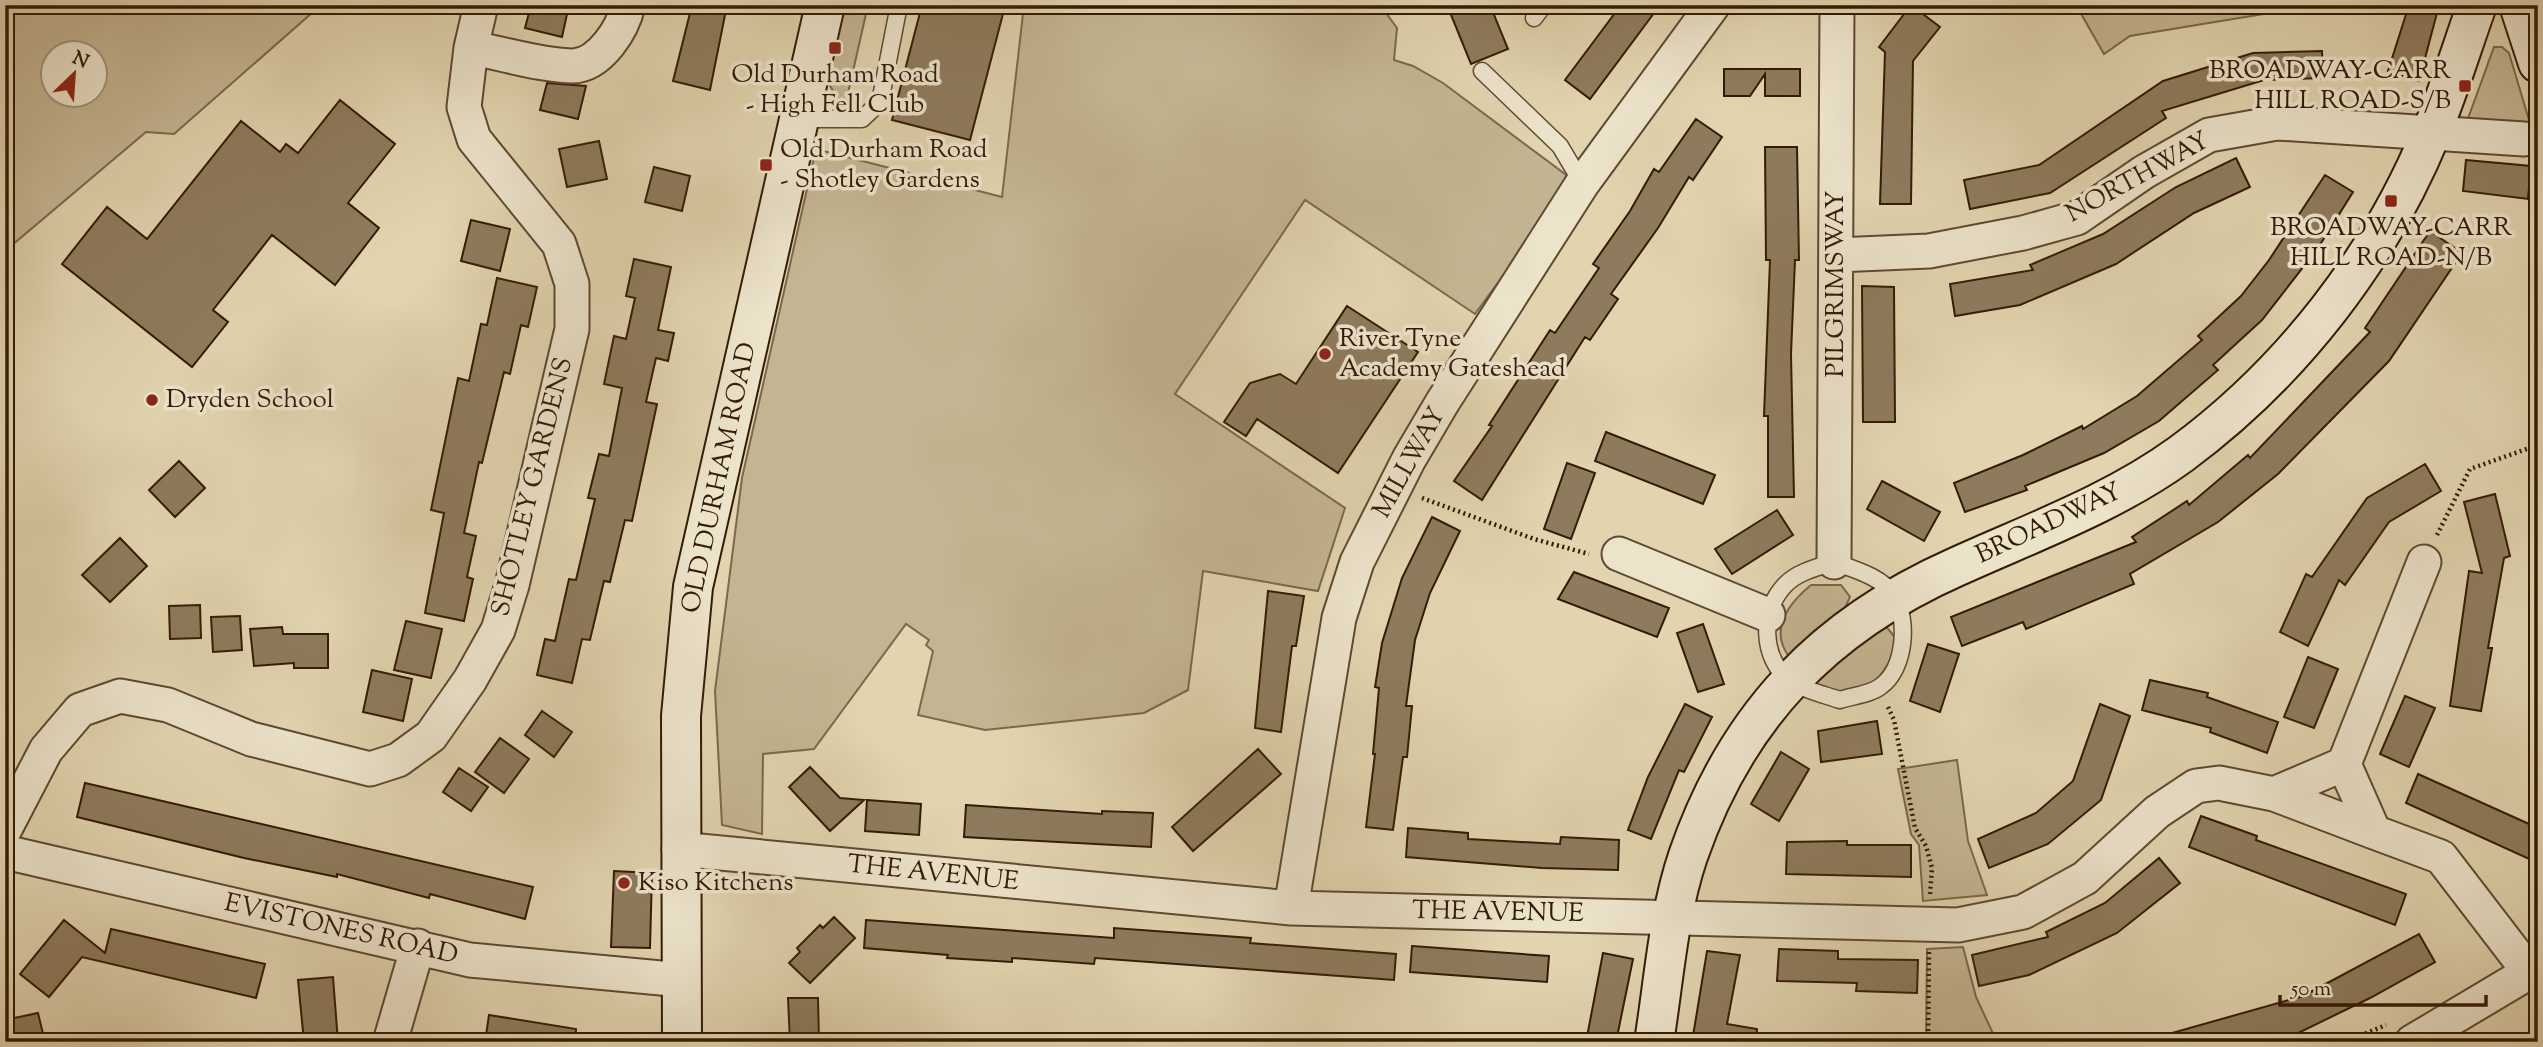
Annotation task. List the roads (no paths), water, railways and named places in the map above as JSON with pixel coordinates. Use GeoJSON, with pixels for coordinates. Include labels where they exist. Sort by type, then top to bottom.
{"type":"FeatureCollection","features":[{"type":"Feature","properties":{"kind":"street","name":"SHOTLEY GARDENS"},"geometry":{"type":"LineString","coordinates":[[5,829],[46,750],[80,710],[120,696],[168,705],[251,739],[370,769],[398,760],[431,736],[470,680],[498,631],[512,585],[572,329],[572,284],[559,244],[474,139],[464,107],[471,48],[481,5]]}},
{"type":"Feature","properties":{"kind":"street"},"geometry":{"type":"LineString","coordinates":[[471,48],[575,66],[604,51],[626,14],[628,5]]}},
{"type":"Feature","properties":{"kind":"street","name":"OLD DURHAM ROAD"},"geometry":{"type":"LineString","coordinates":[[682,1042],[679,849],[681,716],[693,587],[825,5]]}},
{"type":"Feature","properties":{"kind":"street","name":"MILLWAY"},"geometry":{"type":"LineString","coordinates":[[1291,908],[1339,618],[1357,562],[1442,403],[1582,184],[1713,5]]}},
{"type":"Feature","properties":{"kind":"street","name":"PILGRIMSWAY"},"geometry":{"type":"LineString","coordinates":[[1834,562],[1837,5]]}},
{"type":"Feature","properties":{"kind":"street","name":"BROADWAY"},"geometry":{"type":"LineString","coordinates":[[1654,1042],[1674,916],[1688,857],[1723,774],[1743,740],[1811,657],[1839,633],[1894,596],[2079,514],[2133,486],[2181,454],[2242,404],[2301,344],[2357,274],[2396,206],[2432,131],[2477,5]]}},
{"type":"Feature","properties":{"kind":"street"},"geometry":{"type":"LineString","coordinates":[[2526,7],[2538,63]]}},
{"type":"Feature","properties":{"kind":"street","name":"NORTHWAY"},"geometry":{"type":"LineString","coordinates":[[1837,255],[1929,251],[2023,233],[2077,218],[2144,172],[2209,135],[2277,123],[2524,139]]}},
{"type":"Feature","properties":{"kind":"street"},"geometry":{"type":"LineString","coordinates":[[1619,554],[1768,615]]}},
{"type":"Feature","properties":{"kind":"street"},"geometry":{"type":"LineString","coordinates":[[2274,794],[2344,764],[2424,562]]}},
{"type":"Feature","properties":{"kind":"street"},"geometry":{"type":"LineString","coordinates":[[2344,764],[2374,832]]}},
{"type":"Feature","properties":{"kind":"street","name":"THE AVENUE"},"geometry":{"type":"LineString","coordinates":[[679,849],[1291,908],[1958,925],[2023,912],[2085,878],[2157,812],[2196,786],[2219,783],[2274,794],[2441,857],[2534,970]]}},
{"type":"Feature","properties":{"kind":"street","name":"EVISTONES ROAD"},"geometry":{"type":"LineString","coordinates":[[5,852],[470,960],[682,980]]}},
{"type":"Feature","properties":{"kind":"street"},"geometry":{"type":"LineString","coordinates":[[390,1042],[418,946]]}},
{"type":"Feature","properties":{"kind":"street"},"geometry":{"type":"LineString","coordinates":[[2412,1042],[2534,970]]}},
{"type":"Feature","properties":{"kind":"lane"},"geometry":{"type":"LineString","coordinates":[[799,119],[862,119],[880,102],[899,5]]}},
{"type":"Feature","properties":{"kind":"lane"},"geometry":{"type":"LineString","coordinates":[[1482,72],[1560,146],[1582,184]]}},
{"type":"Feature","properties":{"kind":"lane"},"geometry":{"type":"LineString","coordinates":[[1834,562],[1875,579],[1894,596],[1902,625],[1903,652],[1882,686],[1840,701],[1791,681],[1771,656],[1767,638],[1768,615],[1785,585],[1806,571],[1834,562]]}},
{"type":"Feature","properties":{"kind":"place","name":"Old Durham Road - High Fell Club"},"geometry":{"type":"Point","coordinates":[835,48]}},
{"type":"Feature","properties":{"kind":"place","name":"BROADWAY-CARR HILL ROAD-S/B"},"geometry":{"type":"Point","coordinates":[2465,86]}},
{"type":"Feature","properties":{"kind":"place","name":"Old Durham Road - Shotley Gardens"},"geometry":{"type":"Point","coordinates":[766,165]}},
{"type":"Feature","properties":{"kind":"place","name":"BROADWAY-CARR HILL ROAD-N/B"},"geometry":{"type":"Point","coordinates":[2391,201]}},
{"type":"Feature","properties":{"kind":"place","name":"River Tyne Academy Gateshead"},"geometry":{"type":"Point","coordinates":[1325,354]}},
{"type":"Feature","properties":{"kind":"place","name":"Dryden School"},"geometry":{"type":"Point","coordinates":[152,400]}},
{"type":"Feature","properties":{"kind":"place","name":"Kiso Kitchens"},"geometry":{"type":"Point","coordinates":[624,883]}}]}
